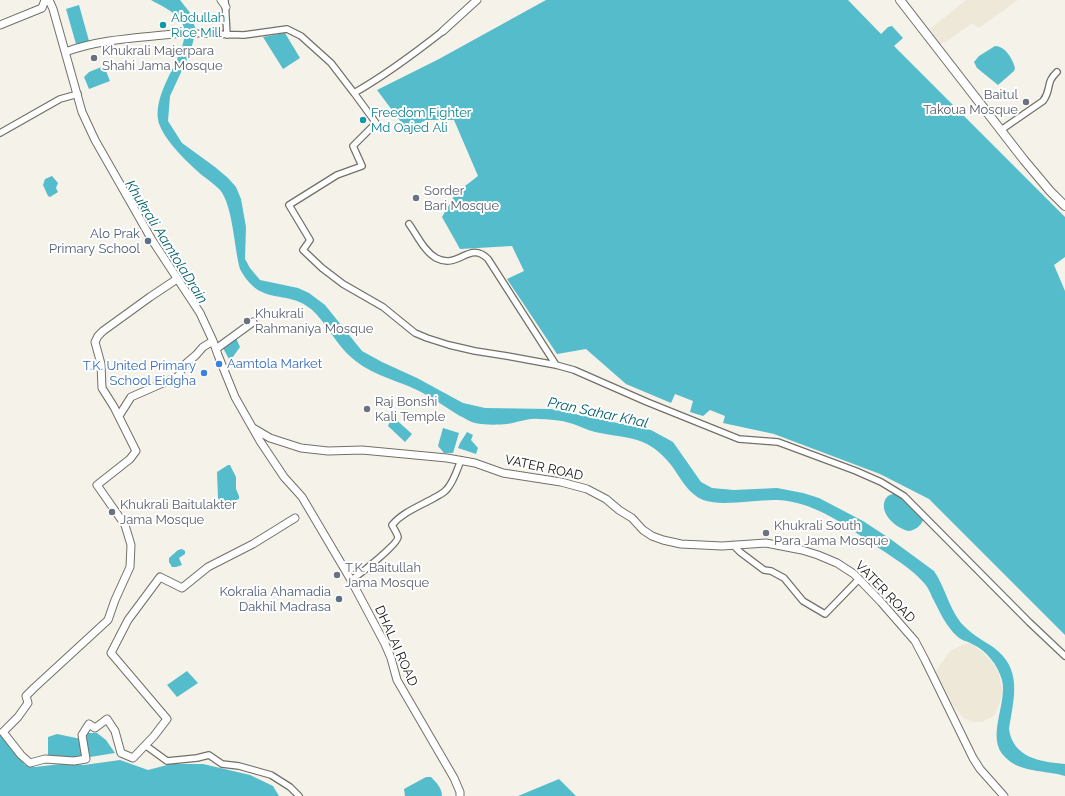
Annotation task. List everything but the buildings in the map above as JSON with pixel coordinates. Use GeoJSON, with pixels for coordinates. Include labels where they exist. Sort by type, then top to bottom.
{"type":"FeatureCollection","features":[{"type":"Feature","properties":{"kind":"main road"},"geometry":{"type":"LineString","coordinates":[[900,0],[1024,160],[1050,191],[1065,206]]}},
{"type":"Feature","properties":{"kind":"street"},"geometry":{"type":"LineString","coordinates":[[0,25],[42,8],[45,0]]}},
{"type":"Feature","properties":{"kind":"street","name":"DHALAI ROAD"},"geometry":{"type":"LineString","coordinates":[[49,0],[53,9],[82,112],[95,140],[152,240],[200,313],[214,341],[235,397],[254,428],[260,441],[284,477],[302,498],[351,580],[385,644],[391,658],[397,680],[454,778],[460,796]]}},
{"type":"Feature","properties":{"kind":"street"},"geometry":{"type":"LineString","coordinates":[[221,0],[226,3],[227,35]]}},
{"type":"Feature","properties":{"kind":"street"},"geometry":{"type":"LineString","coordinates":[[354,93],[372,83],[413,55],[443,31],[477,0]]}},
{"type":"Feature","properties":{"kind":"street"},"geometry":{"type":"LineString","coordinates":[[65,52],[83,45],[122,38],[182,33],[244,35],[287,30],[301,36],[330,63],[376,123],[353,146],[362,166],[337,175],[289,205],[310,240],[303,250],[322,268],[338,280],[383,307],[415,333],[448,346],[556,365],[574,370],[739,439],[778,442],[856,470],[881,482],[904,496],[1002,596],[1065,656]]}},
{"type":"Feature","properties":{"kind":"street"},"geometry":{"type":"LineString","coordinates":[[1002,130],[1043,101],[1047,95],[1049,80],[1056,72]]}},
{"type":"Feature","properties":{"kind":"street"},"geometry":{"type":"LineString","coordinates":[[0,134],[60,99],[77,94]]}},
{"type":"Feature","properties":{"kind":"street"},"geometry":{"type":"LineString","coordinates":[[409,224],[425,248],[435,257],[446,262],[478,252],[488,259],[556,365]]}},
{"type":"Feature","properties":{"kind":"street"},"geometry":{"type":"LineString","coordinates":[[178,279],[103,331],[95,342],[102,364],[102,388],[119,416],[136,451],[130,459],[98,485],[125,525],[131,545],[130,567],[115,600],[108,620],[26,696],[28,703],[18,717],[4,732],[21,755],[30,763],[45,759],[74,761],[86,759],[82,735],[89,724],[95,728],[107,719],[115,732],[121,753],[133,758],[167,719],[111,653],[128,620],[160,577],[182,588],[208,567],[253,544],[295,518]]}},
{"type":"Feature","properties":{"kind":"street"},"geometry":{"type":"LineString","coordinates":[[216,349],[252,322]]}},
{"type":"Feature","properties":{"kind":"street"},"geometry":{"type":"LineString","coordinates":[[119,416],[131,397],[179,376],[182,367],[203,347],[214,341]]}},
{"type":"Feature","properties":{"kind":"street","name":"VATER ROAD"},"geometry":{"type":"LineString","coordinates":[[254,428],[270,438],[301,448],[328,451],[362,450],[425,455],[461,460],[487,466],[503,473],[561,482],[587,489],[606,498],[619,510],[632,518],[642,530],[663,540],[681,544],[733,545],[766,543],[802,550],[837,563],[858,579],[881,602],[915,641],[926,660],[973,758],[980,769],[1004,796]]}},
{"type":"Feature","properties":{"kind":"street"},"geometry":{"type":"LineString","coordinates":[[351,580],[397,541],[398,537],[392,525],[398,519],[446,491],[453,480],[461,460]]}},
{"type":"Feature","properties":{"kind":"street"},"geometry":{"type":"LineString","coordinates":[[733,545],[764,570],[771,571],[784,578],[803,601],[825,614],[858,579]]}},
{"type":"Feature","properties":{"kind":"street"},"geometry":{"type":"LineString","coordinates":[[145,745],[167,760],[196,758],[209,755],[222,764],[239,766],[271,775],[290,787],[299,796]]}},
{"type":"Feature","properties":{"kind":"shaded area"},"geometry":{"type":"Polygon","coordinates":[[[966,0],[1018,0],[979,28],[972,23],[946,42],[940,44],[930,29],[966,0]]]}},
{"type":"Feature","properties":{"kind":"shaded area"},"geometry":{"type":"Polygon","coordinates":[[[970,643],[993,663],[999,674],[1003,693],[995,715],[982,722],[973,722],[963,718],[948,699],[941,686],[936,671],[952,650],[964,644],[970,643]]]}},
{"type":"Feature","properties":{"kind":"water"},"geometry":{"type":"Polygon","coordinates":[[[151,0],[180,0],[191,14],[196,31],[190,53],[170,96],[168,121],[182,143],[215,167],[236,187],[241,199],[246,227],[245,259],[260,280],[298,288],[309,293],[325,305],[362,351],[463,403],[485,408],[551,409],[651,430],[673,442],[701,482],[712,488],[734,490],[777,488],[803,493],[819,498],[863,521],[934,571],[953,611],[961,623],[1003,656],[1013,674],[1014,695],[1009,729],[1012,739],[1022,752],[1030,757],[1047,762],[1065,764],[1065,776],[1018,766],[1005,757],[999,749],[997,740],[998,720],[1003,689],[1002,680],[998,669],[987,654],[954,633],[943,618],[928,588],[919,577],[896,559],[854,531],[824,513],[790,501],[769,500],[720,503],[703,500],[690,491],[665,458],[651,446],[635,439],[595,432],[573,424],[554,420],[534,419],[495,425],[471,422],[419,391],[367,369],[359,364],[346,353],[311,309],[292,299],[274,296],[256,289],[248,281],[240,269],[228,206],[220,190],[197,171],[179,153],[163,133],[160,126],[158,113],[160,99],[183,45],[185,33],[180,19],[151,0]]]}},
{"type":"Feature","properties":{"kind":"water"},"geometry":{"type":"Polygon","coordinates":[[[546,0],[848,0],[881,34],[888,27],[892,26],[903,38],[894,46],[1065,217],[1065,257],[1054,265],[1065,291],[1065,635],[929,499],[880,474],[774,434],[723,423],[725,416],[710,410],[703,416],[690,412],[693,401],[675,394],[671,403],[626,384],[586,349],[557,354],[507,279],[524,271],[512,246],[460,249],[442,217],[456,193],[478,176],[454,120],[426,120],[407,130],[377,90],[439,59],[546,0]]]}},
{"type":"Feature","properties":{"kind":"water"},"geometry":{"type":"Polygon","coordinates":[[[79,5],[89,41],[76,44],[66,9],[79,5]]]}},
{"type":"Feature","properties":{"kind":"water"},"geometry":{"type":"Polygon","coordinates":[[[285,33],[300,58],[283,69],[263,37],[285,33]]]}},
{"type":"Feature","properties":{"kind":"water"},"geometry":{"type":"Polygon","coordinates":[[[995,46],[1002,48],[1008,54],[1015,68],[1014,71],[998,85],[977,68],[974,62],[979,56],[995,46]]]}},
{"type":"Feature","properties":{"kind":"water"},"geometry":{"type":"Polygon","coordinates":[[[104,66],[110,81],[89,89],[84,77],[89,72],[104,66]]]}},
{"type":"Feature","properties":{"kind":"water"},"geometry":{"type":"Polygon","coordinates":[[[52,176],[58,183],[56,188],[58,192],[50,197],[48,196],[43,185],[45,179],[52,176]]]}},
{"type":"Feature","properties":{"kind":"water"},"geometry":{"type":"Polygon","coordinates":[[[236,338],[240,347],[230,361],[223,348],[236,338]]]}},
{"type":"Feature","properties":{"kind":"water"},"geometry":{"type":"Polygon","coordinates":[[[392,416],[412,434],[405,442],[388,426],[392,416]]]}},
{"type":"Feature","properties":{"kind":"water"},"geometry":{"type":"Polygon","coordinates":[[[443,428],[459,433],[453,453],[444,453],[438,446],[443,428]]]}},
{"type":"Feature","properties":{"kind":"water"},"geometry":{"type":"Polygon","coordinates":[[[467,432],[473,435],[471,440],[478,448],[476,454],[458,448],[467,432]]]}},
{"type":"Feature","properties":{"kind":"water"},"geometry":{"type":"Polygon","coordinates":[[[230,465],[236,477],[236,489],[239,499],[221,503],[218,498],[217,472],[230,465]]]}},
{"type":"Feature","properties":{"kind":"water"},"geometry":{"type":"Polygon","coordinates":[[[892,494],[902,498],[923,520],[916,529],[909,531],[904,530],[890,520],[887,515],[884,505],[885,500],[892,494]]]}},
{"type":"Feature","properties":{"kind":"water"},"geometry":{"type":"Polygon","coordinates":[[[182,549],[185,551],[185,554],[179,558],[182,565],[172,567],[169,562],[169,558],[178,550],[182,549]]]}},
{"type":"Feature","properties":{"kind":"water"},"geometry":{"type":"Polygon","coordinates":[[[187,671],[198,683],[177,697],[167,685],[187,671]]]}},
{"type":"Feature","properties":{"kind":"water"},"geometry":{"type":"Polygon","coordinates":[[[87,733],[97,733],[106,740],[115,753],[90,757],[86,739],[87,733]]]}},
{"type":"Feature","properties":{"kind":"water"},"geometry":{"type":"Polygon","coordinates":[[[0,734],[25,765],[35,767],[61,764],[84,765],[120,760],[148,770],[171,764],[203,764],[250,775],[273,786],[279,796],[0,796],[0,734]]]}},
{"type":"Feature","properties":{"kind":"water"},"geometry":{"type":"Polygon","coordinates":[[[57,734],[81,739],[83,755],[70,758],[48,757],[48,737],[57,734]]]}},
{"type":"Feature","properties":{"kind":"water"},"geometry":{"type":"Polygon","coordinates":[[[426,777],[431,777],[437,783],[441,790],[442,796],[405,796],[404,789],[426,777]]]}},
{"type":"Feature","properties":{"kind":"water"},"geometry":{"type":"Polygon","coordinates":[[[559,779],[576,796],[518,796],[559,779]]]}},
{"type":"Feature","properties":{"kind":"place","name":"Abdullah Rice Mill"},"geometry":{"type":"Point","coordinates":[163,25]}},
{"type":"Feature","properties":{"kind":"place","name":"Khukrali Majerpara Shahi Jama Mosque"},"geometry":{"type":"Point","coordinates":[94,58]}},
{"type":"Feature","properties":{"kind":"place","name":"Baitul Takoua Mosque"},"geometry":{"type":"Point","coordinates":[1026,102]}},
{"type":"Feature","properties":{"kind":"place","name":"Freedom Fighter Md Oajed Ali"},"geometry":{"type":"Point","coordinates":[363,120]}},
{"type":"Feature","properties":{"kind":"place","name":"Sorder Bari Mosque"},"geometry":{"type":"Point","coordinates":[416,198]}},
{"type":"Feature","properties":{"kind":"place","name":"Alo Prak Primary School"},"geometry":{"type":"Point","coordinates":[148,241]}},
{"type":"Feature","properties":{"kind":"place","name":"Khukrali Rahmaniya Mosque"},"geometry":{"type":"Point","coordinates":[247,321]}},
{"type":"Feature","properties":{"kind":"place","name":"Aamtola Market"},"geometry":{"type":"Point","coordinates":[219,364]}},
{"type":"Feature","properties":{"kind":"place","name":"T.K. United Primary School Eidgha"},"geometry":{"type":"Point","coordinates":[204,373]}},
{"type":"Feature","properties":{"kind":"place","name":"Raj Bonshi Kali Temple"},"geometry":{"type":"Point","coordinates":[367,409]}},
{"type":"Feature","properties":{"kind":"place","name":"Khukrali Baitulakter Jama Mosque"},"geometry":{"type":"Point","coordinates":[112,512]}},
{"type":"Feature","properties":{"kind":"place","name":"Khukrali South Para Jama Mosque"},"geometry":{"type":"Point","coordinates":[766,533]}},
{"type":"Feature","properties":{"kind":"place","name":"T.K. Baitullah Jama Mosque"},"geometry":{"type":"Point","coordinates":[337,575]}},
{"type":"Feature","properties":{"kind":"place","name":"Kokralia Ahamadia Dakhil Madrasa"},"geometry":{"type":"Point","coordinates":[339,599]}},
{"type":"Feature","properties":{"kind":"water label","name":"Khukrali AamtolaDrain"},"geometry":{"type":"Point","coordinates":[166,242]}},
{"type":"Feature","properties":{"kind":"water label","name":"Pran Sahar Khal"},"geometry":{"type":"Point","coordinates":[598,413]}}]}
